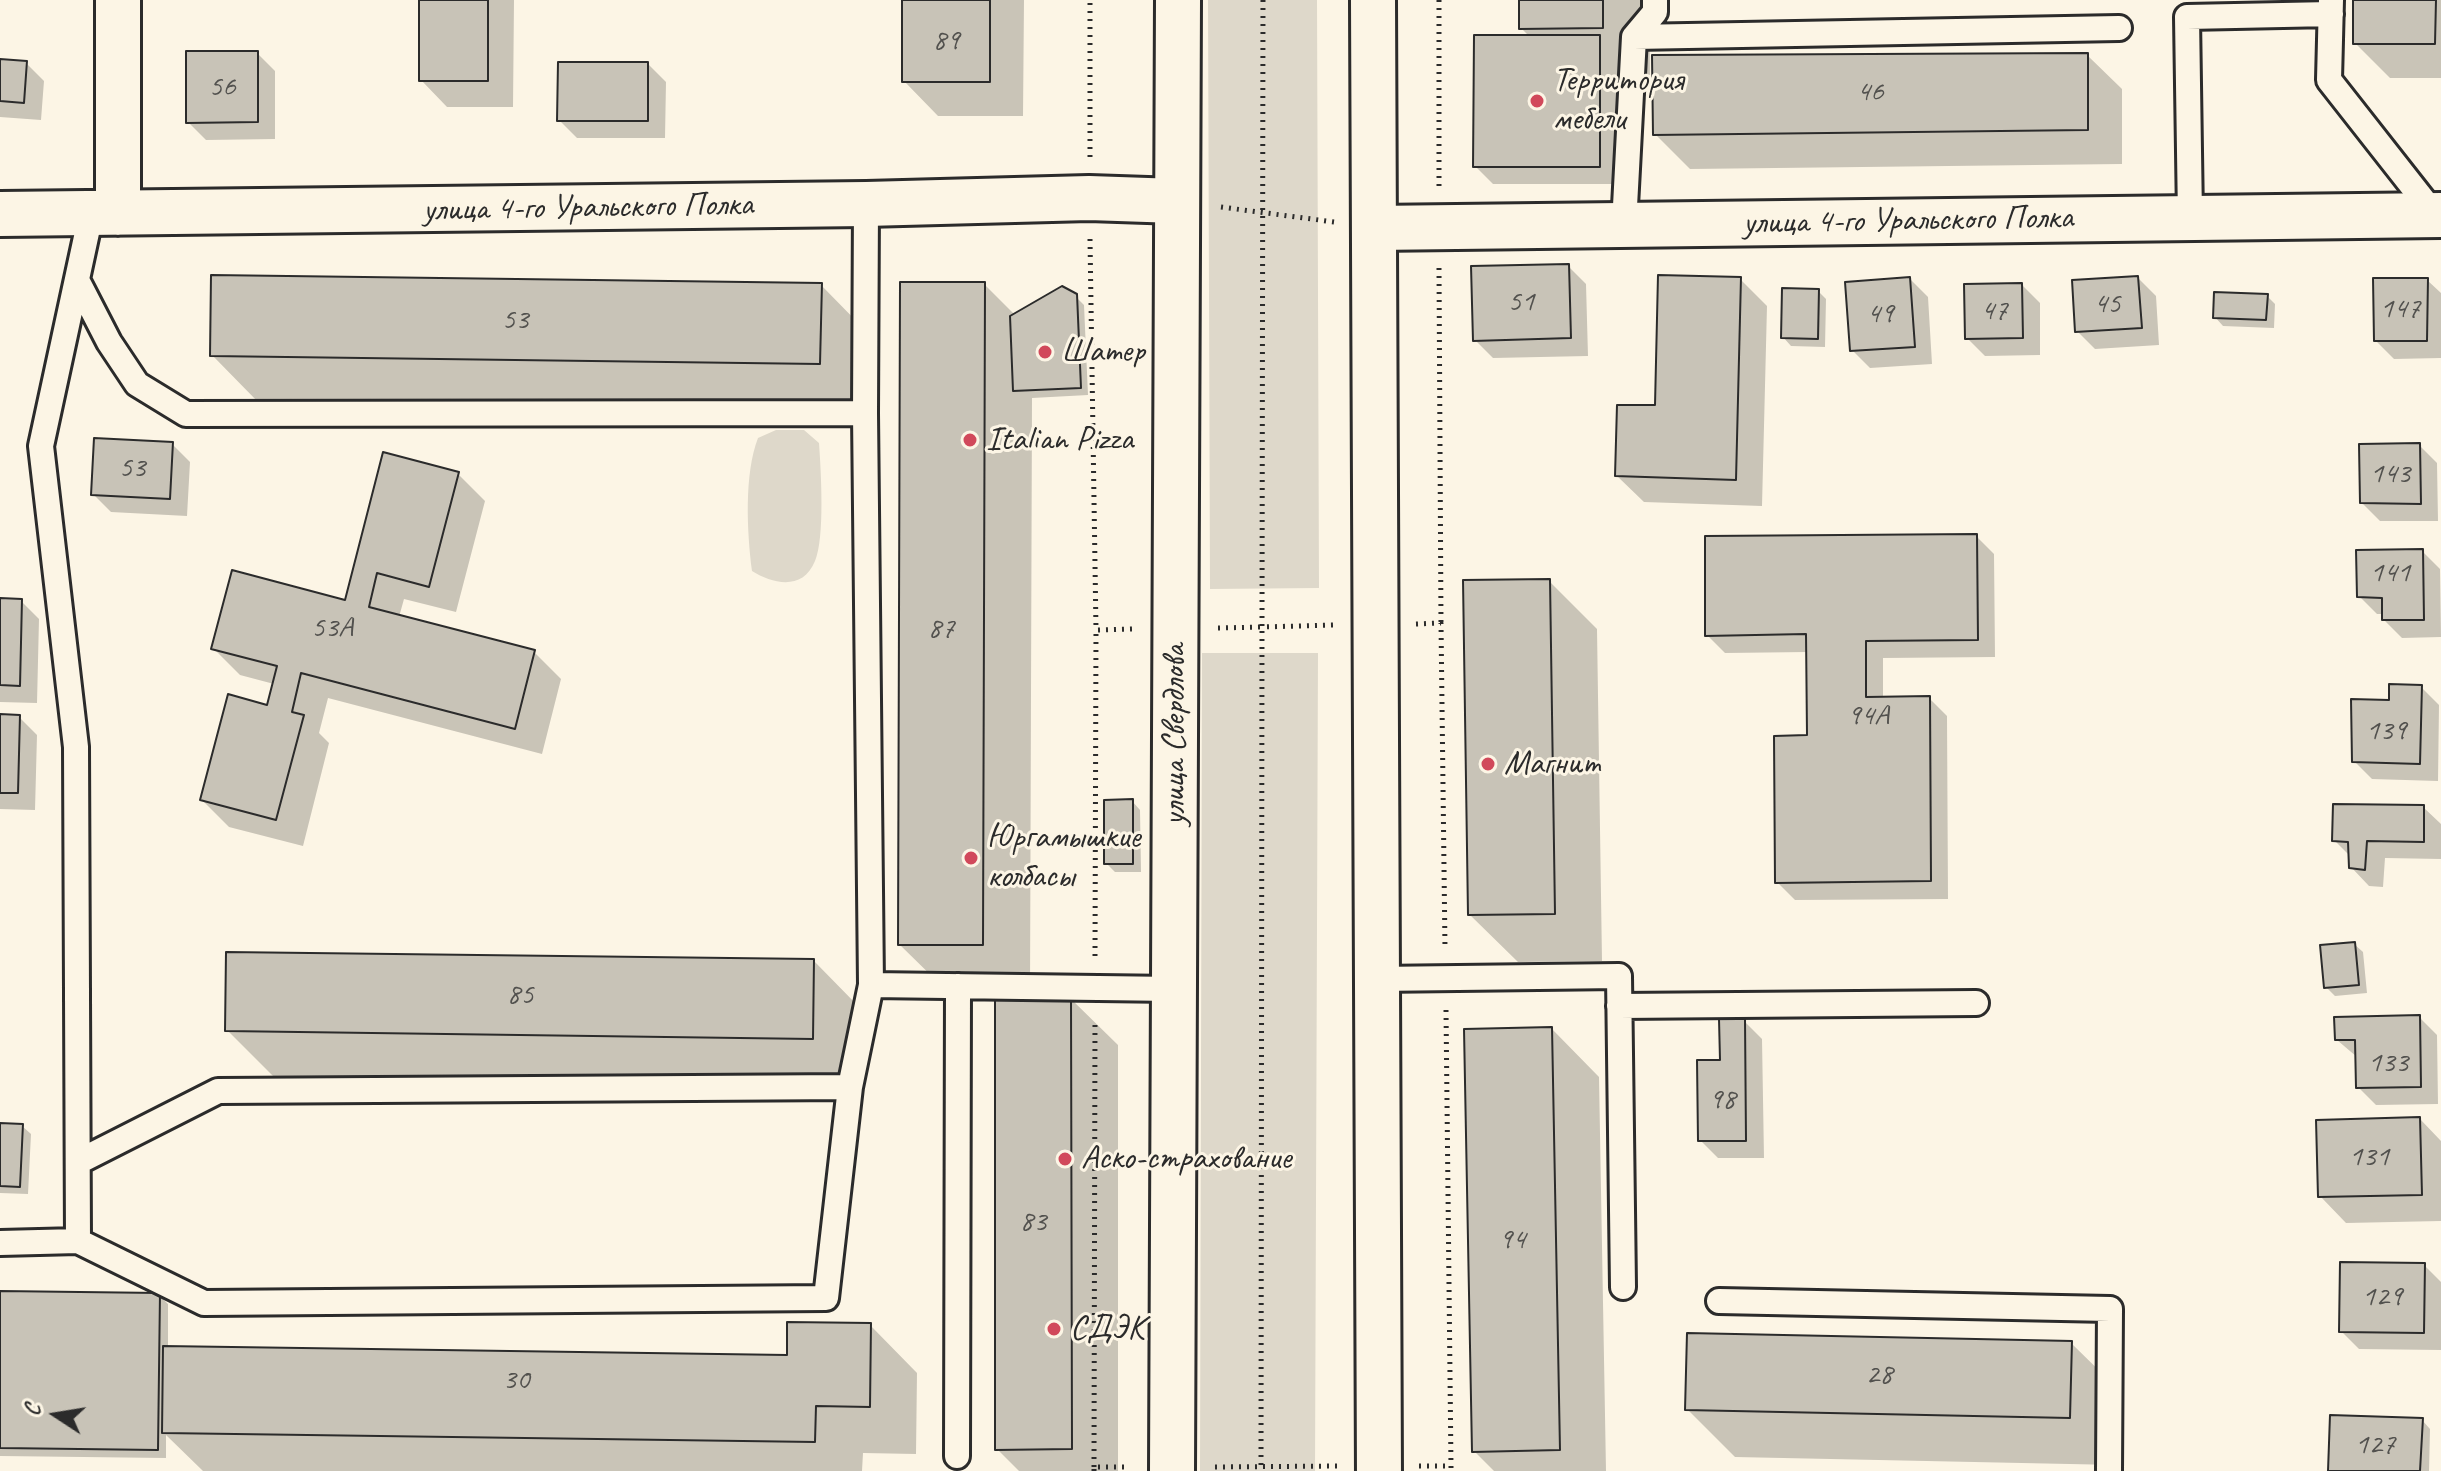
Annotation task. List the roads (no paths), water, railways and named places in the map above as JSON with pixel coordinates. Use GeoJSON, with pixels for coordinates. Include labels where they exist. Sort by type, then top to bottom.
{"type":"FeatureCollection","features":[{"type":"Feature","properties":{"kind":"main road"},"geometry":{"type":"LineString","coordinates":[[105,214],[118,0]]}},
{"type":"Feature","properties":{"kind":"main road","name":"улица Свердлова"},"geometry":{"type":"LineString","coordinates":[[1172,1469],[1178,0]]}},
{"type":"Feature","properties":{"kind":"main road"},"geometry":{"type":"LineString","coordinates":[[1373,0],[1379,1468]]}},
{"type":"Feature","properties":{"kind":"main road","name":"улица 4-го Уральского Полка"},"geometry":{"type":"LineString","coordinates":[[0,214],[866,204],[1089,198],[1177,201]]}},
{"type":"Feature","properties":{"kind":"main road","name":"улица 4-го Уральского Полка"},"geometry":{"type":"LineString","coordinates":[[1374,228],[2438,215]]}},
{"type":"Feature","properties":{"kind":"lane"},"geometry":{"type":"LineString","coordinates":[[1624,225],[1634,37],[1655,12],[1655,0]]}},
{"type":"Feature","properties":{"kind":"lane"},"geometry":{"type":"LineString","coordinates":[[2190,218],[2187,17],[2331,7],[2329,80],[2438,215]]}},
{"type":"Feature","properties":{"kind":"lane"},"geometry":{"type":"LineString","coordinates":[[1634,37],[2119,28]]}},
{"type":"Feature","properties":{"kind":"lane"},"geometry":{"type":"LineString","coordinates":[[0,1243],[78,1241],[204,1303],[826,1298],[850,1087],[871,985],[866,204]]}},
{"type":"Feature","properties":{"kind":"lane"},"geometry":{"type":"LineString","coordinates":[[78,1241],[76,747],[41,446],[77,280],[105,214]]}},
{"type":"Feature","properties":{"kind":"lane"},"geometry":{"type":"LineString","coordinates":[[77,280],[109,342],[137,384],[186,414],[865,413]]}},
{"type":"Feature","properties":{"kind":"lane"},"geometry":{"type":"LineString","coordinates":[[1377,979],[1619,976],[1623,1287]]}},
{"type":"Feature","properties":{"kind":"lane"},"geometry":{"type":"LineString","coordinates":[[871,985],[1174,989]]}},
{"type":"Feature","properties":{"kind":"lane"},"geometry":{"type":"LineString","coordinates":[[957,1456],[958,986]]}},
{"type":"Feature","properties":{"kind":"lane"},"geometry":{"type":"LineString","coordinates":[[1619,1006],[1976,1003]]}},
{"type":"Feature","properties":{"kind":"lane"},"geometry":{"type":"LineString","coordinates":[[78,1162],[218,1091],[850,1087]]}},
{"type":"Feature","properties":{"kind":"lane"},"geometry":{"type":"LineString","coordinates":[[1719,1301],[2110,1309],[2109,1471]]}},
{"type":"Feature","properties":{"kind":"place","name":"Территория мебели"},"geometry":{"type":"Point","coordinates":[1537,101]}},
{"type":"Feature","properties":{"kind":"place","name":"Шатер"},"geometry":{"type":"Point","coordinates":[1045,352]}},
{"type":"Feature","properties":{"kind":"place","name":"Italian Pizza"},"geometry":{"type":"Point","coordinates":[970,440]}},
{"type":"Feature","properties":{"kind":"place","name":"Магнит"},"geometry":{"type":"Point","coordinates":[1488,764]}},
{"type":"Feature","properties":{"kind":"place","name":"Юргамышкие колбасы"},"geometry":{"type":"Point","coordinates":[971,858]}},
{"type":"Feature","properties":{"kind":"place","name":"Аско-страхование"},"geometry":{"type":"Point","coordinates":[1065,1159]}},
{"type":"Feature","properties":{"kind":"place","name":"СДЭК"},"geometry":{"type":"Point","coordinates":[1054,1329]}}]}
